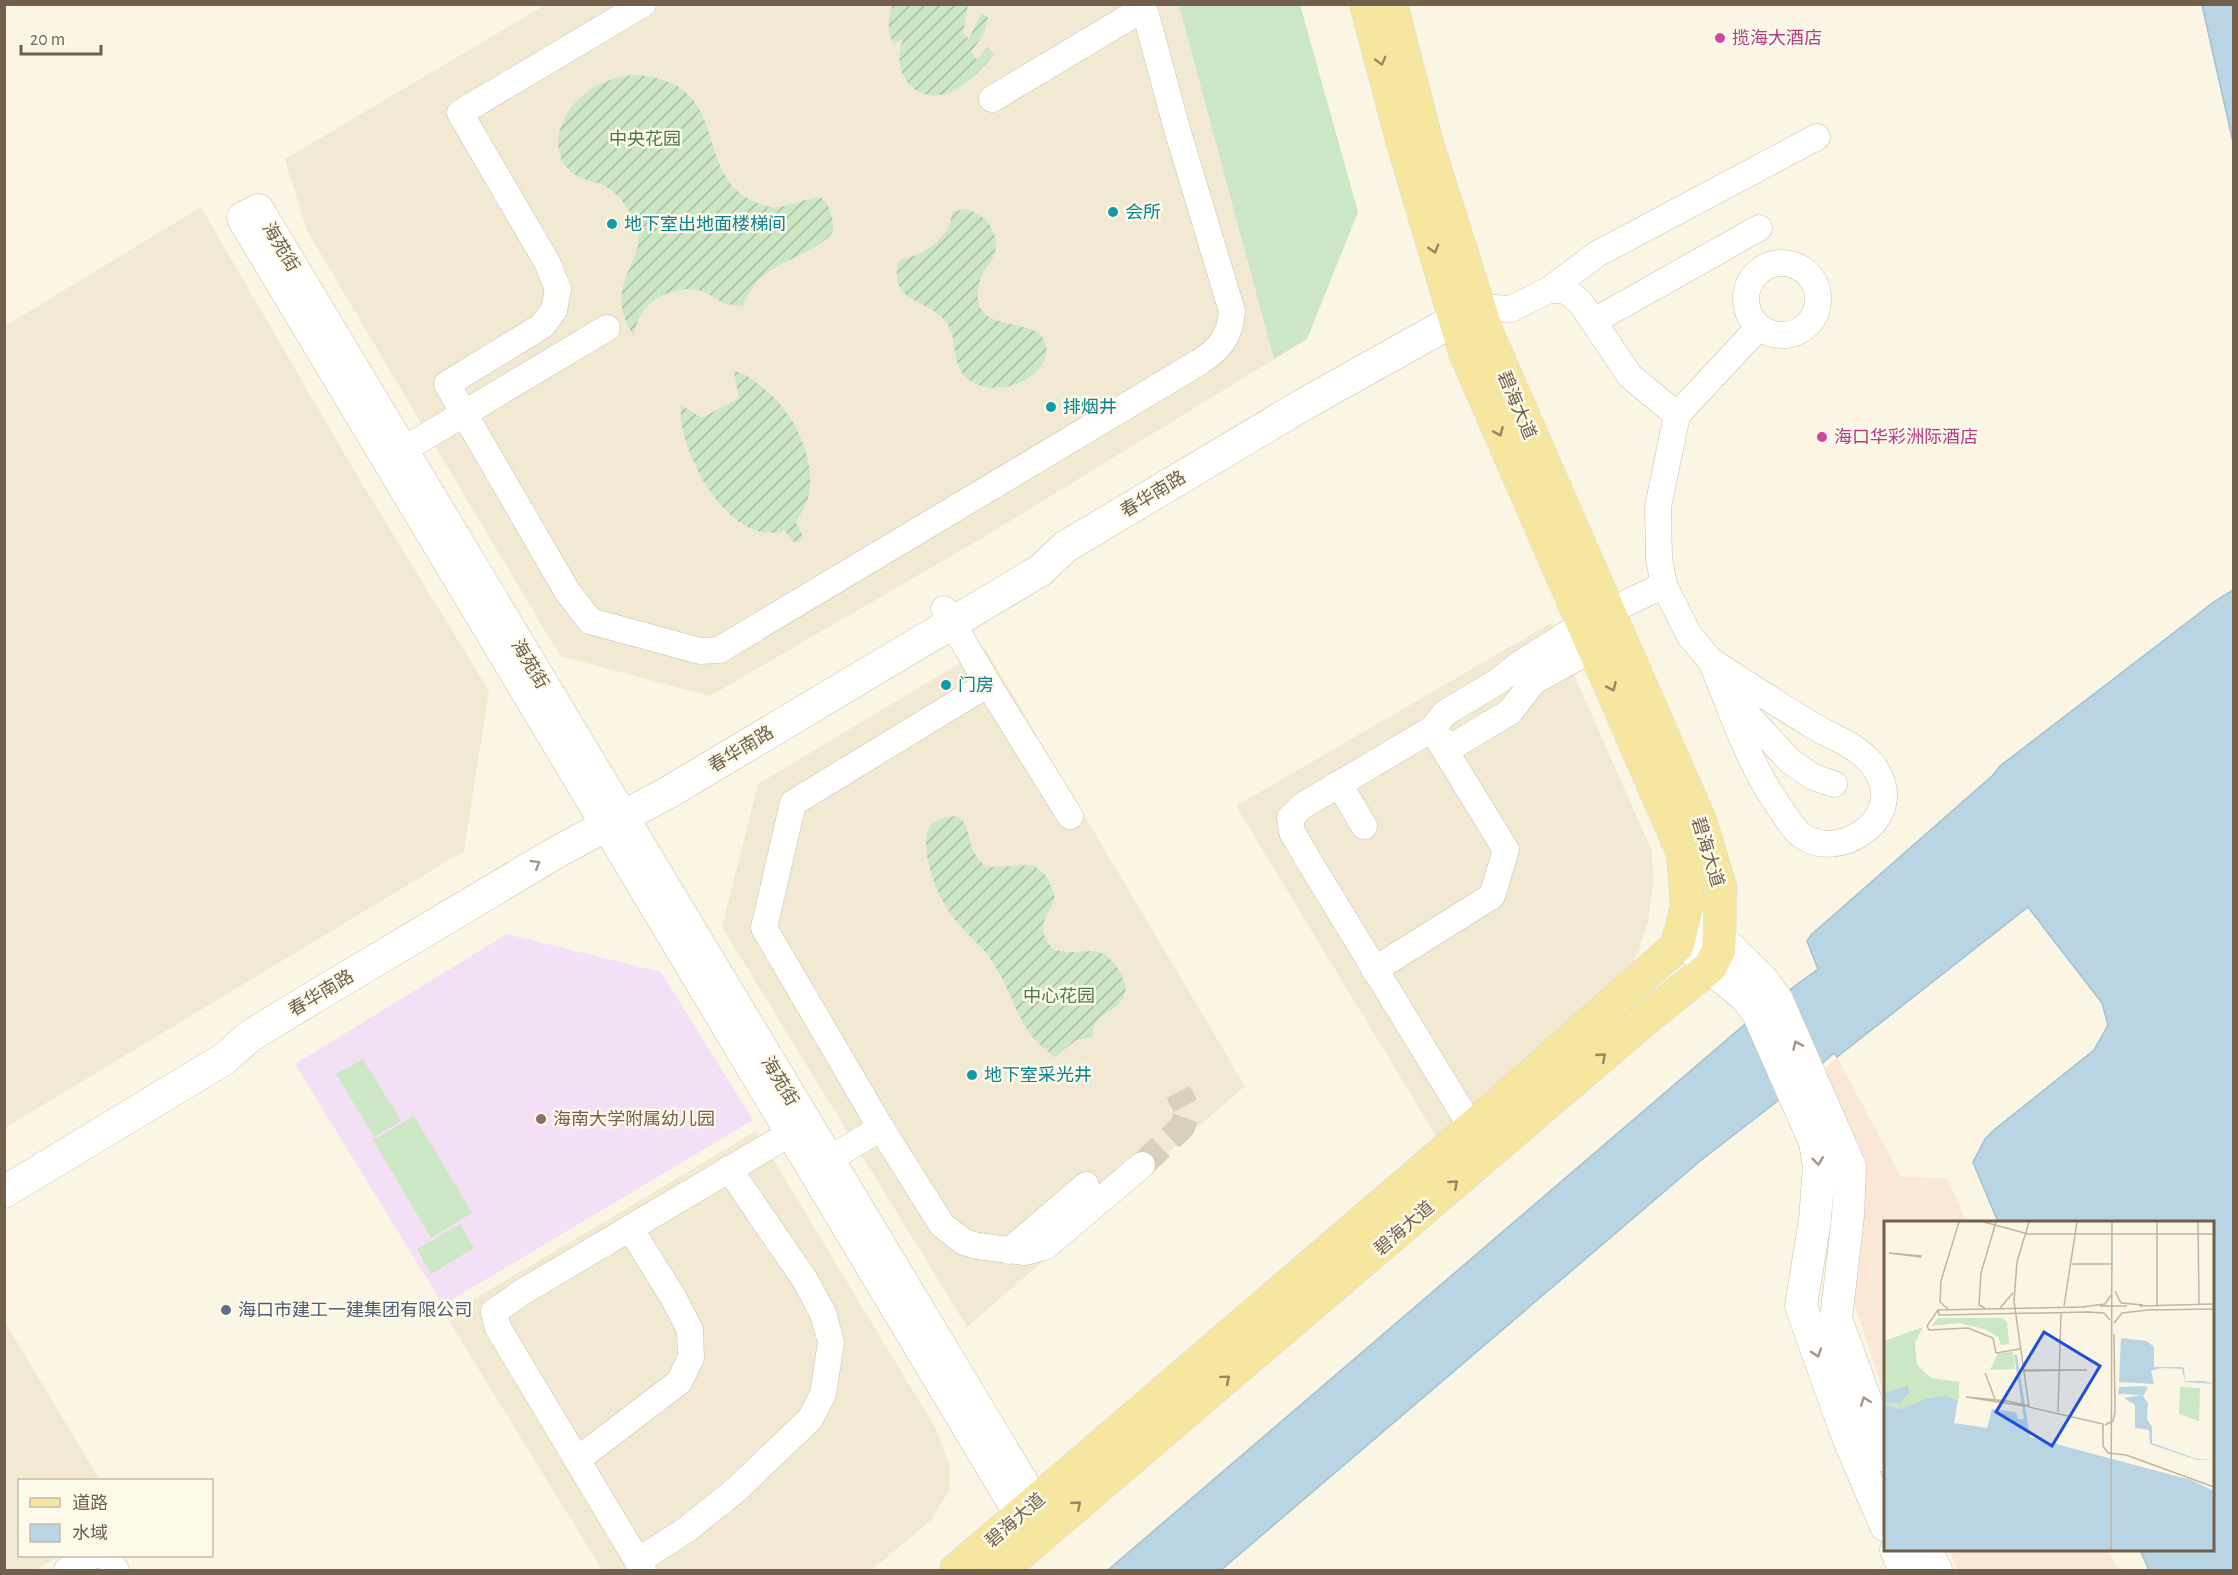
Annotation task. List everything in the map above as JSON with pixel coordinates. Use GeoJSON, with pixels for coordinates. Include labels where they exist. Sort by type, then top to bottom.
{"type":"FeatureCollection","features":[{"type":"Feature","properties":{"kind":"main road","name":"碧海大道"},"geometry":{"type":"LineString","coordinates":[[1366,4],[1463,304]]}},
{"type":"Feature","properties":{"kind":"main road","name":"碧海大道"},"geometry":{"type":"LineString","coordinates":[[956,1570],[1035,1522],[1648,1017],[1715,952],[1720,887],[1700,820],[1481,392],[1427,144],[1391,4]]}},
{"type":"Feature","properties":{"kind":"main road","name":"碧海大道"},"geometry":{"type":"LineString","coordinates":[[1001,1570],[1035,1522],[1677,946],[1683,920],[1683,853],[1601,629]]}},
{"type":"Feature","properties":{"kind":"street"},"geometry":{"type":"LineString","coordinates":[[643,4],[460,113],[547,262],[558,289],[554,310],[542,326],[447,384],[567,591],[590,621],[700,651],[719,650],[1198,363],[1219,348],[1226,339],[1231,326],[1232,311],[1143,6],[992,99]]}},
{"type":"Feature","properties":{"kind":"street"},"geometry":{"type":"LineString","coordinates":[[1463,304],[1511,309],[1550,290],[1597,254],[1816,137]]}},
{"type":"Feature","properties":{"kind":"street","name":"海苑街"},"geometry":{"type":"LineString","coordinates":[[395,455],[243,218],[258,210],[395,455],[1035,1522]]}},
{"type":"Feature","properties":{"kind":"street"},"geometry":{"type":"LineString","coordinates":[[1594,321],[1759,228]]}},
{"type":"Feature","properties":{"kind":"street"},"geometry":{"type":"LineString","coordinates":[[1550,290],[1565,290],[1580,302],[1630,376],[1677,415]]}},
{"type":"Feature","properties":{"kind":"street","name":"春华南路"},"geometry":{"type":"LineString","coordinates":[[4,1192],[224,1059],[250,1036],[318,994],[557,852],[659,775],[948,615],[1029,558],[1056,529],[1463,304]]}},
{"type":"Feature","properties":{"kind":"street"},"geometry":{"type":"LineString","coordinates":[[1759,327],[1677,415],[1658,507],[1659,559],[1664,585],[1689,635],[1711,661],[1767,738],[1813,777],[1834,784]]}},
{"type":"Feature","properties":{"kind":"street"},"geometry":{"type":"LineString","coordinates":[[395,455],[607,328]]}},
{"type":"Feature","properties":{"kind":"street"},"geometry":{"type":"LineString","coordinates":[[1432,729],[1443,742],[1451,744],[1510,712],[1533,682],[1601,629],[1664,585]]}},
{"type":"Feature","properties":{"kind":"street"},"geometry":{"type":"LineString","coordinates":[[948,615],[1070,816]]}},
{"type":"Feature","properties":{"kind":"street"},"geometry":{"type":"LineString","coordinates":[[1472,1128],[1374,970],[1290,825],[1292,814],[1432,729],[1445,713],[1506,676],[1601,629]]}},
{"type":"Feature","properties":{"kind":"street"},"geometry":{"type":"LineString","coordinates":[[1711,661],[1850,746],[1875,768],[1885,801],[1881,814],[1872,826],[1844,840],[1829,843],[1813,842],[1800,835],[1764,785],[1750,760],[1711,661]]}},
{"type":"Feature","properties":{"kind":"street"},"geometry":{"type":"LineString","coordinates":[[1506,676],[1519,700]]}},
{"type":"Feature","properties":{"kind":"street"},"geometry":{"type":"LineString","coordinates":[[988,684],[793,803],[764,928],[933,1214],[952,1234],[978,1246],[1009,1251],[1025,1252],[1045,1247],[1142,1165]]}},
{"type":"Feature","properties":{"kind":"street"},"geometry":{"type":"LineString","coordinates":[[1374,970],[1492,896],[1506,850],[1432,729]]}},
{"type":"Feature","properties":{"kind":"street"},"geometry":{"type":"LineString","coordinates":[[1339,784],[1364,826]]}},
{"type":"Feature","properties":{"kind":"street","name":"春华南路"},"geometry":{"type":"LineString","coordinates":[[4,1169],[213,1042],[242,1019],[546,833],[609,812]]}},
{"type":"Feature","properties":{"kind":"street"},"geometry":{"type":"LineString","coordinates":[[1683,920],[1755,990],[1777,1000],[1810,1103],[1819,1167],[1801,1306],[1845,1431],[1884,1521]]}},
{"type":"Feature","properties":{"kind":"street"},"geometry":{"type":"LineString","coordinates":[[1810,1103],[1850,1167],[1848,1216],[1836,1319],[1884,1451]]}},
{"type":"Feature","properties":{"kind":"street"},"geometry":{"type":"LineString","coordinates":[[729,1169],[805,1280],[823,1313],[831,1342],[823,1394],[810,1419],[737,1489],[640,1566],[498,1328],[494,1312],[524,1291],[729,1169],[800,1128]]}},
{"type":"Feature","properties":{"kind":"street"},"geometry":{"type":"LineString","coordinates":[[821,1164],[881,1128]]}},
{"type":"Feature","properties":{"kind":"street"},"geometry":{"type":"LineString","coordinates":[[1009,1251],[1086,1185]]}},
{"type":"Feature","properties":{"kind":"street"},"geometry":{"type":"LineString","coordinates":[[577,1460],[679,1382],[691,1358],[690,1330],[674,1297],[630,1228]]}},
{"type":"Feature","properties":{"kind":"street"},"geometry":{"type":"LineString","coordinates":[[1896,1551],[1905,1570]]}},
{"type":"Feature","properties":{"kind":"street"},"geometry":{"type":"LineString","coordinates":[[1926,1551],[1936,1570]]}},
{"type":"Feature","properties":{"kind":"street"},"geometry":{"type":"LineString","coordinates":[[67,1570],[101,1563]]}},
{"type":"Feature","properties":{"kind":"shaded area"},"geometry":{"type":"Polygon","coordinates":[[[545,5],[1300,5],[1358,212],[1307,339],[979,540],[710,696],[560,656],[307,231],[285,159],[545,5]]]}},
{"type":"Feature","properties":{"kind":"shaded area"},"geometry":{"type":"Polygon","coordinates":[[[201,207],[355,472],[489,691],[464,851],[5,1128],[5,326],[201,207]]]}},
{"type":"Feature","properties":{"kind":"shaded area"},"geometry":{"type":"Polygon","coordinates":[[[1551,623],[1652,851],[1653,887],[1648,922],[1636,957],[1626,975],[1484,1101],[1436,1136],[1236,806],[1551,623]]]}},
{"type":"Feature","properties":{"kind":"shaded area"},"geometry":{"type":"Polygon","coordinates":[[[985,648],[1245,1086],[967,1327],[722,927],[758,784],[985,648]]]}},
{"type":"Feature","properties":{"kind":"shaded area","name":"海南大学附属幼儿园"},"geometry":{"type":"Polygon","coordinates":[[[507,934],[661,972],[753,1120],[443,1305],[295,1064],[507,934]]]}},
{"type":"Feature","properties":{"kind":"shaded area"},"geometry":{"type":"Polygon","coordinates":[[[1837,1057],[1901,1177],[1947,1178],[1967,1221],[1884,1221],[1884,1394],[1825,1213],[1797,1100],[1837,1057]]]}},
{"type":"Feature","properties":{"kind":"shaded area"},"geometry":{"type":"Polygon","coordinates":[[[756,1131],[936,1429],[950,1466],[949,1491],[931,1520],[872,1570],[602,1570],[446,1316],[756,1131]]]}},
{"type":"Feature","properties":{"kind":"shaded area"},"geometry":{"type":"Polygon","coordinates":[[[5,1322],[99,1479],[18,1479],[18,1557],[58,1557],[35,1570],[5,1570],[5,1322]]]}},
{"type":"Feature","properties":{"kind":"shaded area"},"geometry":{"type":"Polygon","coordinates":[[[1949,1551],[2108,1551],[2118,1570],[1958,1570],[1949,1551]]]}},
{"type":"Feature","properties":{"kind":"green space"},"geometry":{"type":"Polygon","coordinates":[[[893,5],[968,5],[963,33],[969,39],[981,14],[988,17],[984,33],[971,52],[977,60],[988,47],[994,54],[973,76],[954,91],[936,95],[915,90],[902,73],[900,51],[903,39],[894,44],[890,34],[889,19],[893,5]]]}},
{"type":"Feature","properties":{"kind":"green space"},"geometry":{"type":"Polygon","coordinates":[[[1179,5],[1300,5],[1358,212],[1307,339],[1274,359],[1179,5]]]}},
{"type":"Feature","properties":{"kind":"green space","name":"中央花园"},"geometry":{"type":"Polygon","coordinates":[[[637,75],[669,82],[689,95],[701,113],[725,176],[740,193],[771,207],[787,206],[808,199],[821,198],[829,208],[833,232],[810,250],[785,262],[761,278],[751,290],[743,306],[725,303],[696,290],[678,290],[661,296],[647,307],[639,318],[633,335],[624,316],[621,300],[638,239],[634,220],[624,203],[610,189],[579,177],[567,168],[562,160],[558,142],[562,123],[572,106],[585,93],[610,80],[637,75]]]}},
{"type":"Feature","properties":{"kind":"green space"},"geometry":{"type":"Polygon","coordinates":[[[965,209],[984,219],[993,230],[995,237],[994,256],[980,280],[978,299],[982,311],[992,318],[1031,330],[1041,336],[1046,346],[1045,359],[1036,372],[1015,384],[1003,387],[990,388],[969,380],[958,365],[953,338],[944,320],[936,312],[910,298],[899,285],[897,276],[898,262],[923,252],[935,243],[945,233],[952,212],[965,209]]]}},
{"type":"Feature","properties":{"kind":"green space"},"geometry":{"type":"Polygon","coordinates":[[[734,371],[753,380],[779,403],[788,414],[802,440],[810,469],[810,484],[807,501],[796,523],[803,536],[799,543],[792,541],[785,530],[765,533],[745,526],[727,512],[697,470],[682,424],[681,405],[702,418],[739,398],[734,371]]]}},
{"type":"Feature","properties":{"kind":"green space","name":"中心花园"},"geometry":{"type":"Polygon","coordinates":[[[957,816],[966,826],[974,853],[987,867],[1034,865],[1048,878],[1055,898],[1045,918],[1043,929],[1053,949],[1064,952],[1098,952],[1106,955],[1121,974],[1126,987],[1124,996],[1116,1007],[1096,1023],[1093,1037],[1076,1040],[1055,1057],[1042,1046],[1024,1024],[993,963],[951,914],[935,885],[928,859],[926,836],[934,822],[957,816]]]}},
{"type":"Feature","properties":{"kind":"green space"},"geometry":{"type":"Polygon","coordinates":[[[363,1059],[401,1121],[374,1137],[336,1074],[363,1059]]]}},
{"type":"Feature","properties":{"kind":"green space"},"geometry":{"type":"Polygon","coordinates":[[[414,1116],[472,1213],[431,1238],[373,1140],[414,1116]]]}},
{"type":"Feature","properties":{"kind":"green space"},"geometry":{"type":"Polygon","coordinates":[[[460,1224],[474,1248],[431,1274],[417,1249],[460,1224]]]}},
{"type":"Feature","properties":{"kind":"water"},"geometry":{"type":"Polygon","coordinates":[[[2202,5],[2233,5],[2233,142],[2202,5]]]}},
{"type":"Feature","properties":{"kind":"water"},"geometry":{"type":"Polygon","coordinates":[[[2233,590],[2233,1570],[2149,1570],[2140,1551],[2214,1551],[2214,1221],[1998,1221],[1973,1162],[1985,1139],[2094,1050],[2108,1025],[2102,1003],[2028,907],[1837,1057],[1834,1053],[1793,1089],[1699,1162],[1221,1570],[1108,1570],[1758,1013],[1818,969],[1807,941],[1811,935],[1992,776],[2000,766],[2215,601],[2233,590]]]}},
{"type":"Feature","properties":{"kind":"tunnel"},"geometry":{"type":"LineString","coordinates":[[1142,1165],[1182,1127],[1188,1111],[1178,1092]]}},
{"type":"Feature","properties":{"kind":"place","name":"揽海大酒店"},"geometry":{"type":"Point","coordinates":[1720,38]}},
{"type":"Feature","properties":{"kind":"place","name":"会所"},"geometry":{"type":"Point","coordinates":[1113,212]}},
{"type":"Feature","properties":{"kind":"place","name":"地下室出地面楼梯间"},"geometry":{"type":"Point","coordinates":[612,224]}},
{"type":"Feature","properties":{"kind":"place","name":"排烟井"},"geometry":{"type":"Point","coordinates":[1051,407]}},
{"type":"Feature","properties":{"kind":"place","name":"海口华彩洲际酒店"},"geometry":{"type":"Point","coordinates":[1822,437]}},
{"type":"Feature","properties":{"kind":"place","name":"门房"},"geometry":{"type":"Point","coordinates":[946,685]}},
{"type":"Feature","properties":{"kind":"place","name":"地下室采光井"},"geometry":{"type":"Point","coordinates":[972,1075]}},
{"type":"Feature","properties":{"kind":"place","name":"海南大学附属幼儿园"},"geometry":{"type":"Point","coordinates":[541,1119]}},
{"type":"Feature","properties":{"kind":"place","name":"海口市建工一建集团有限公司"},"geometry":{"type":"Point","coordinates":[226,1310]}}]}
